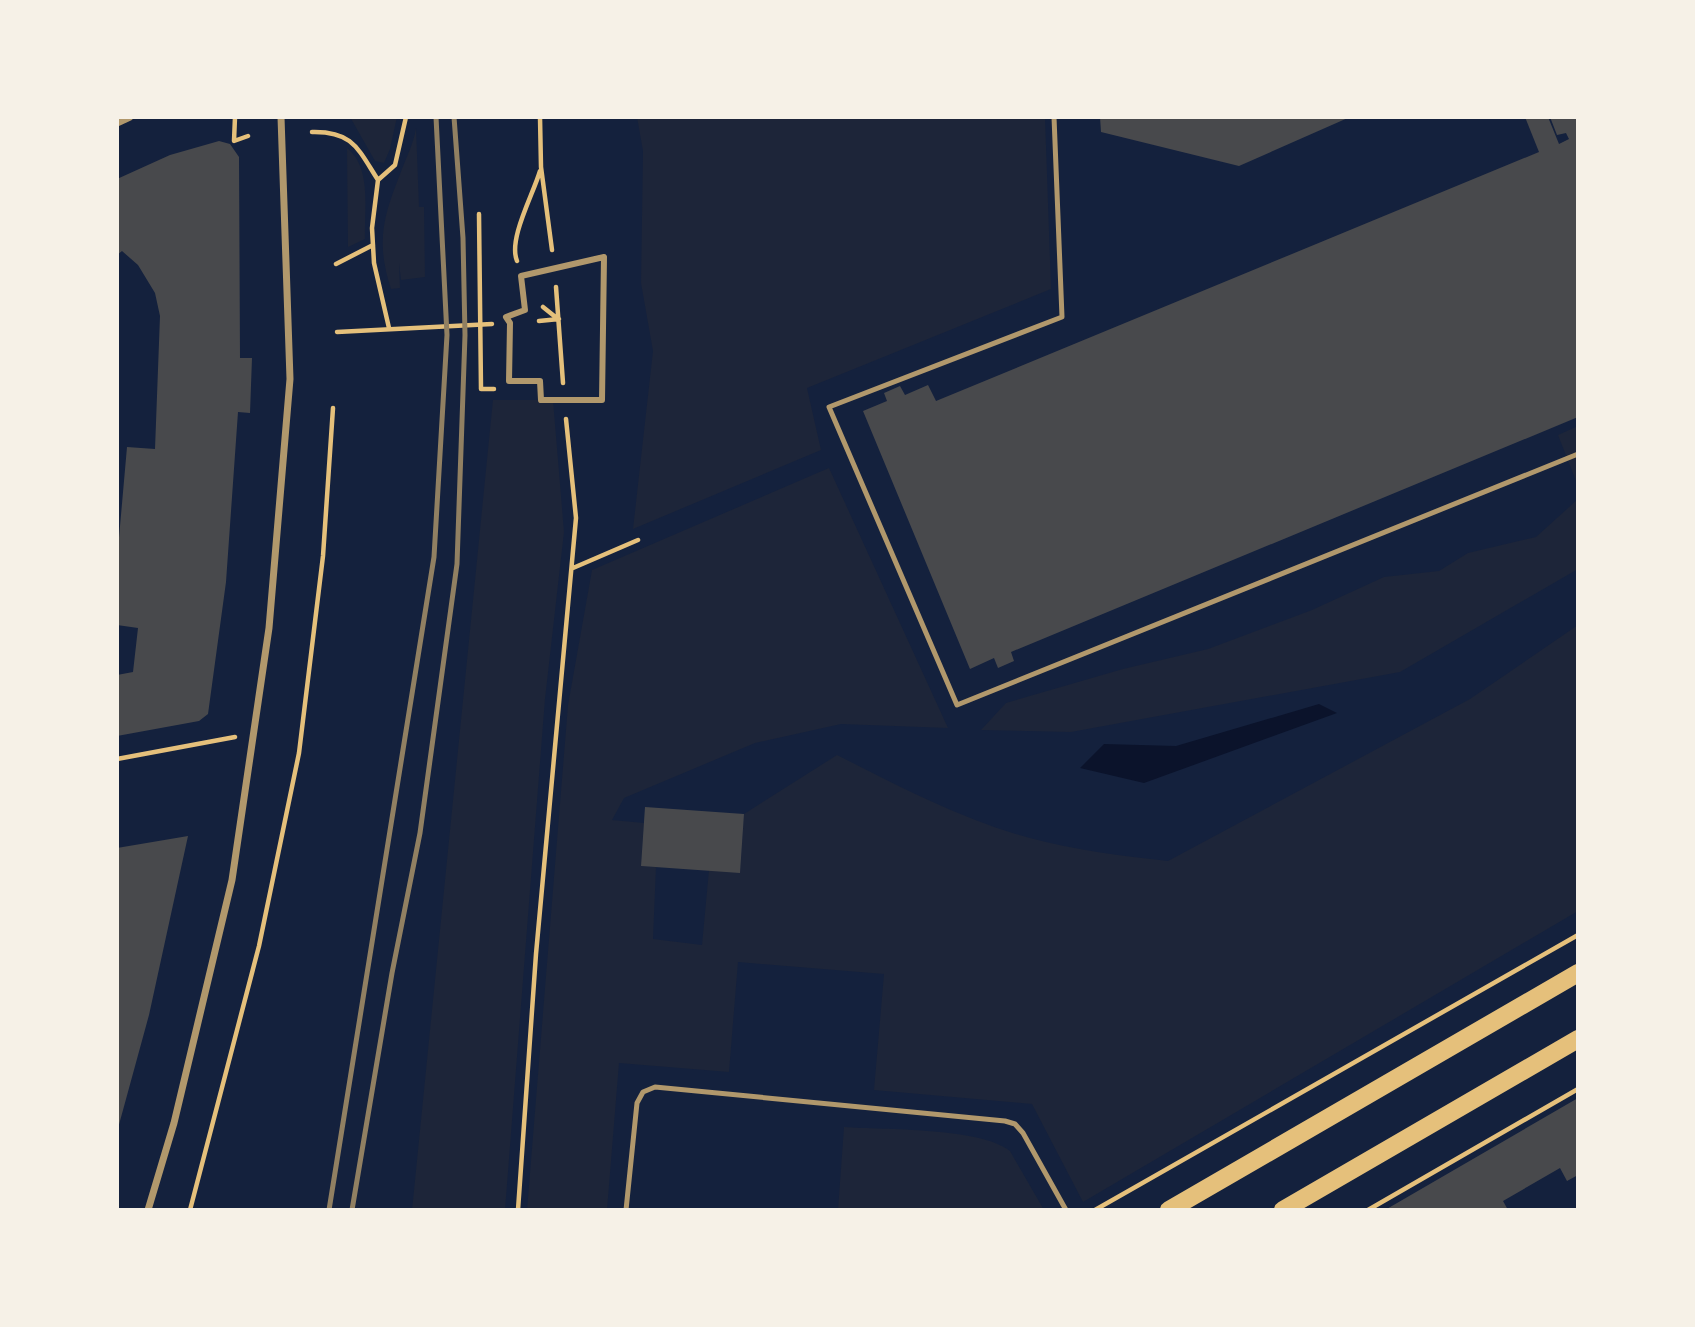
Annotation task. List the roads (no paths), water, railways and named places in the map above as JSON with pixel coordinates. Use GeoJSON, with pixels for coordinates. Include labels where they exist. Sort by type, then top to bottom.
{"type":"FeatureCollection","features":[{"type":"Feature","properties":{"kind":"main road"},"geometry":{"type":"LineString","coordinates":[[1169,1210],[1578,973]]}},
{"type":"Feature","properties":{"kind":"main road"},"geometry":{"type":"LineString","coordinates":[[1283,1210],[1578,1039]]}},
{"type":"Feature","properties":{"kind":"street"},"geometry":{"type":"LineString","coordinates":[[117,123],[130,117]]}},
{"type":"Feature","properties":{"kind":"street"},"geometry":{"type":"LineString","coordinates":[[148,1210],[174,1123],[232,880],[269,628],[290,379],[281,117]]}},
{"type":"Feature","properties":{"kind":"street"},"geometry":{"type":"LineString","coordinates":[[604,257],[602,400],[541,400],[540,380],[509,381],[510,323],[506,317],[525,310],[521,294],[523,276],[604,257]]}},
{"type":"Feature","properties":{"kind":"lane"},"geometry":{"type":"LineString","coordinates":[[1054,117],[1062,317],[829,407],[957,705],[1578,454]]}},
{"type":"Feature","properties":{"kind":"lane"},"geometry":{"type":"LineString","coordinates":[[626,1210],[637,1103],[643,1092],[655,1087],[1005,1121],[1015,1124],[1023,1133],[1066,1210]]}},
{"type":"Feature","properties":{"kind":"railway"},"geometry":{"type":"LineString","coordinates":[[329,1210],[434,557],[447,335],[436,117]]}},
{"type":"Feature","properties":{"kind":"railway"},"geometry":{"type":"LineString","coordinates":[[352,1210],[392,973],[420,833],[457,564],[465,335],[463,238],[454,117]]}}]}
